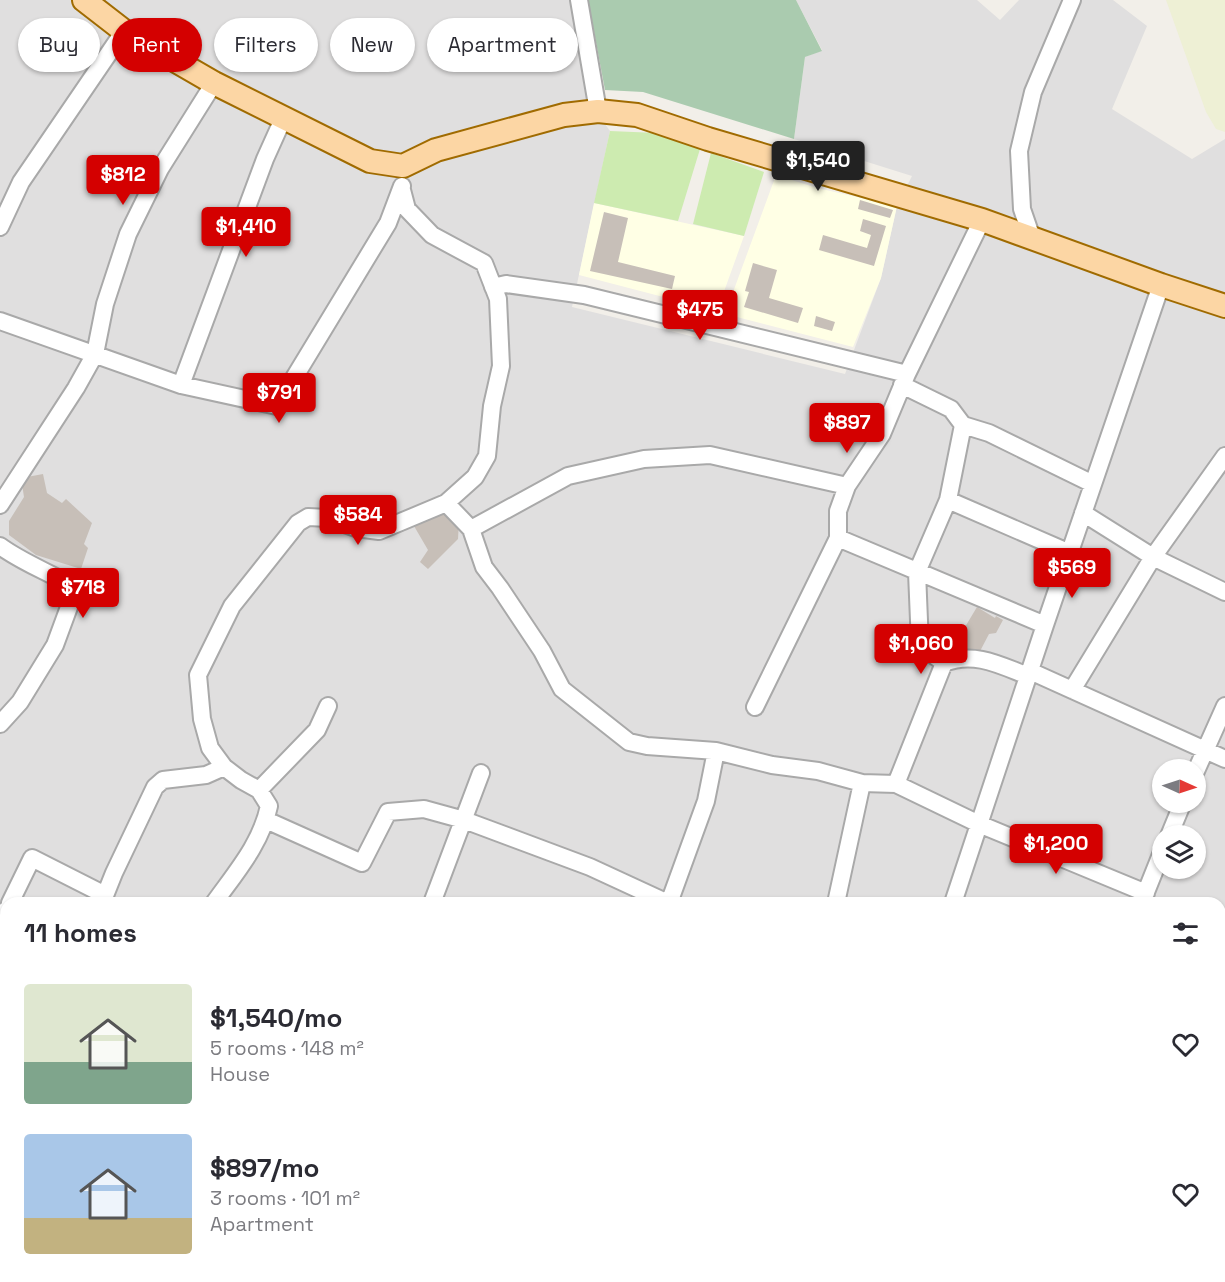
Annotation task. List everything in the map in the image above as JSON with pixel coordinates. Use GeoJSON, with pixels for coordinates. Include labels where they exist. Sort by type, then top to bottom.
{"type":"FeatureCollection","features":[{"type":"Feature","properties":{"kind":"main road"},"geometry":{"type":"LineString","coordinates":[[84,0],[112,22]]}},
{"type":"Feature","properties":{"kind":"main road"},"geometry":{"type":"LineString","coordinates":[[195,72],[283,119],[370,161],[403,166],[436,150],[564,115],[598,111],[637,115],[708,139],[982,220],[1225,306]]}},
{"type":"Feature","properties":{"kind":"street"},"geometry":{"type":"LineString","coordinates":[[579,0],[598,111]]}},
{"type":"Feature","properties":{"kind":"street"},"geometry":{"type":"LineString","coordinates":[[1032,238],[1022,209],[1019,151],[1033,92],[1072,0]]}},
{"type":"Feature","properties":{"kind":"street"},"geometry":{"type":"LineString","coordinates":[[0,228],[21,182],[112,49]]}},
{"type":"Feature","properties":{"kind":"street"},"geometry":{"type":"LineString","coordinates":[[0,505],[76,388],[95,354],[105,304],[128,234],[160,169],[214,83]]}},
{"type":"Feature","properties":{"kind":"street"},"geometry":{"type":"LineString","coordinates":[[181,385],[261,170],[283,119]]}},
{"type":"Feature","properties":{"kind":"street"},"geometry":{"type":"LineString","coordinates":[[218,897],[250,852],[264,827],[269,806],[259,790],[224,767],[210,748],[202,719],[198,675],[232,606],[298,523],[308,518],[328,518],[356,528],[379,531],[446,503],[475,477],[487,456],[492,406],[501,366],[498,299],[484,264],[432,235],[407,209],[402,190],[403,166]]}},
{"type":"Feature","properties":{"kind":"street"},"geometry":{"type":"LineString","coordinates":[[0,321],[181,385],[277,406],[388,223],[402,190]]}},
{"type":"Feature","properties":{"kind":"street"},"geometry":{"type":"LineString","coordinates":[[755,707],[838,538],[838,511],[847,486],[882,434],[904,380],[982,220]]}},
{"type":"Feature","properties":{"kind":"street"},"geometry":{"type":"LineString","coordinates":[[493,287],[506,284],[584,295],[904,380],[951,409],[963,425],[989,433],[1093,484]]}},
{"type":"Feature","properties":{"kind":"street"},"geometry":{"type":"LineString","coordinates":[[955,897],[1161,285]]}},
{"type":"Feature","properties":{"kind":"street"},"geometry":{"type":"LineString","coordinates":[[944,663],[920,645],[916,572],[948,500],[963,425]]}},
{"type":"Feature","properties":{"kind":"street"},"geometry":{"type":"LineString","coordinates":[[471,529],[568,476],[644,459],[710,455],[847,486]]}},
{"type":"Feature","properties":{"kind":"street"},"geometry":{"type":"LineString","coordinates":[[1072,690],[1153,557],[1225,456]]}},
{"type":"Feature","properties":{"kind":"street"},"geometry":{"type":"LineString","coordinates":[[948,500],[1070,553]]}},
{"type":"Feature","properties":{"kind":"street"},"geometry":{"type":"LineString","coordinates":[[446,503],[471,529],[484,567],[542,651],[562,689],[629,742],[647,746],[716,751],[772,765],[818,771],[862,783],[896,784],[1142,897]]}},
{"type":"Feature","properties":{"kind":"street"},"geometry":{"type":"LineString","coordinates":[[1083,513],[1153,557],[1225,592]]}},
{"type":"Feature","properties":{"kind":"street"},"geometry":{"type":"LineString","coordinates":[[838,538],[1045,625]]}},
{"type":"Feature","properties":{"kind":"street"},"geometry":{"type":"LineString","coordinates":[[0,546],[14,556],[76,588],[55,645],[20,702],[0,724]]}},
{"type":"Feature","properties":{"kind":"street"},"geometry":{"type":"LineString","coordinates":[[896,784],[944,663],[955,658],[971,657],[988,660],[1072,690],[1225,759]]}},
{"type":"Feature","properties":{"kind":"street"},"geometry":{"type":"LineString","coordinates":[[259,790],[316,730],[328,706]]}},
{"type":"Feature","properties":{"kind":"street"},"geometry":{"type":"LineString","coordinates":[[1201,759],[1225,706]]}},
{"type":"Feature","properties":{"kind":"street"},"geometry":{"type":"LineString","coordinates":[[671,897],[706,801],[716,751]]}},
{"type":"Feature","properties":{"kind":"street"},"geometry":{"type":"LineString","coordinates":[[105,897],[155,787],[163,780],[206,775],[224,767]]}},
{"type":"Feature","properties":{"kind":"street"},"geometry":{"type":"LineString","coordinates":[[434,897],[481,773]]}},
{"type":"Feature","properties":{"kind":"street"},"geometry":{"type":"LineString","coordinates":[[841,897],[862,783]]}},
{"type":"Feature","properties":{"kind":"street"},"geometry":{"type":"LineString","coordinates":[[266,820],[362,863],[388,812],[424,809],[464,820],[590,867],[656,897]]}},
{"type":"Feature","properties":{"kind":"street"},"geometry":{"type":"LineString","coordinates":[[13,897],[32,858],[100,897]]}},
{"type":"Feature","properties":{"kind":"street"},"geometry":{"type":"LineString","coordinates":[[1144,897],[1152,878]]}},
{"type":"Feature","properties":{"kind":"shaded area"},"geometry":{"type":"Polygon","coordinates":[[[0,0],[570,0],[573,18],[427,18],[427,72],[578,72],[578,49],[586,98],[610,131],[572,307],[845,374],[881,278],[897,206],[912,176],[794,139],[805,57],[822,50],[796,0],[977,0],[1000,20],[1019,0],[1113,0],[1147,26],[1112,109],[1192,159],[1225,139],[1225,897],[0,897],[0,0]]]}},
{"type":"Feature","properties":{"kind":"shaded area"},"geometry":{"type":"Polygon","coordinates":[[[588,0],[796,0],[822,51],[805,57],[794,139],[643,92],[605,90],[588,0]]]}},
{"type":"Feature","properties":{"kind":"shaded area"},"geometry":{"type":"Polygon","coordinates":[[[1166,0],[1225,0],[1225,132],[1216,129],[1206,112],[1166,0]]]}},
{"type":"Feature","properties":{"kind":"shaded area"},"geometry":{"type":"Polygon","coordinates":[[[776,175],[817,188],[897,206],[881,278],[853,347],[725,314],[776,175]]]}},
{"type":"Feature","properties":{"kind":"shaded area"},"geometry":{"type":"Polygon","coordinates":[[[594,203],[744,236],[717,311],[579,275],[594,203]]]}},
{"type":"Feature","properties":{"kind":"green space"},"geometry":{"type":"Polygon","coordinates":[[[610,131],[657,133],[700,149],[678,221],[594,203],[610,131]]]}},
{"type":"Feature","properties":{"kind":"green space"},"geometry":{"type":"Polygon","coordinates":[[[711,153],[764,172],[744,236],[693,224],[711,153]]]}},
{"type":"Feature","properties":{"kind":"building"},"geometry":{"type":"Polygon","coordinates":[[[860,200],[893,210],[890,218],[858,209],[860,200]]]}},
{"type":"Feature","properties":{"kind":"building"},"geometry":{"type":"Polygon","coordinates":[[[604,212],[628,218],[618,262],[675,276],[672,289],[590,271],[604,212]]]}},
{"type":"Feature","properties":{"kind":"building"},"geometry":{"type":"Polygon","coordinates":[[[863,219],[886,226],[874,266],[819,250],[823,235],[867,248],[871,235],[860,231],[863,219]]]}},
{"type":"Feature","properties":{"kind":"building"},"geometry":{"type":"Polygon","coordinates":[[[753,263],[777,270],[769,298],[803,308],[798,323],[744,307],[749,292],[745,291],[753,263]]]}},
{"type":"Feature","properties":{"kind":"building"},"geometry":{"type":"Polygon","coordinates":[[[816,316],[835,322],[832,331],[814,326],[816,316]]]}},
{"type":"Feature","properties":{"kind":"building"},"geometry":{"type":"Polygon","coordinates":[[[43,474],[47,493],[62,503],[66,499],[92,523],[84,544],[88,548],[81,569],[36,555],[9,535],[9,521],[24,497],[22,484],[27,477],[43,474]]]}},
{"type":"Feature","properties":{"kind":"building"},"geometry":{"type":"Polygon","coordinates":[[[449,511],[459,521],[458,539],[428,569],[420,562],[428,550],[414,526],[449,511]]]}},
{"type":"Feature","properties":{"kind":"building"},"geometry":{"type":"Polygon","coordinates":[[[977,607],[1003,620],[996,633],[989,634],[978,655],[950,652],[977,607]]]}}]}
